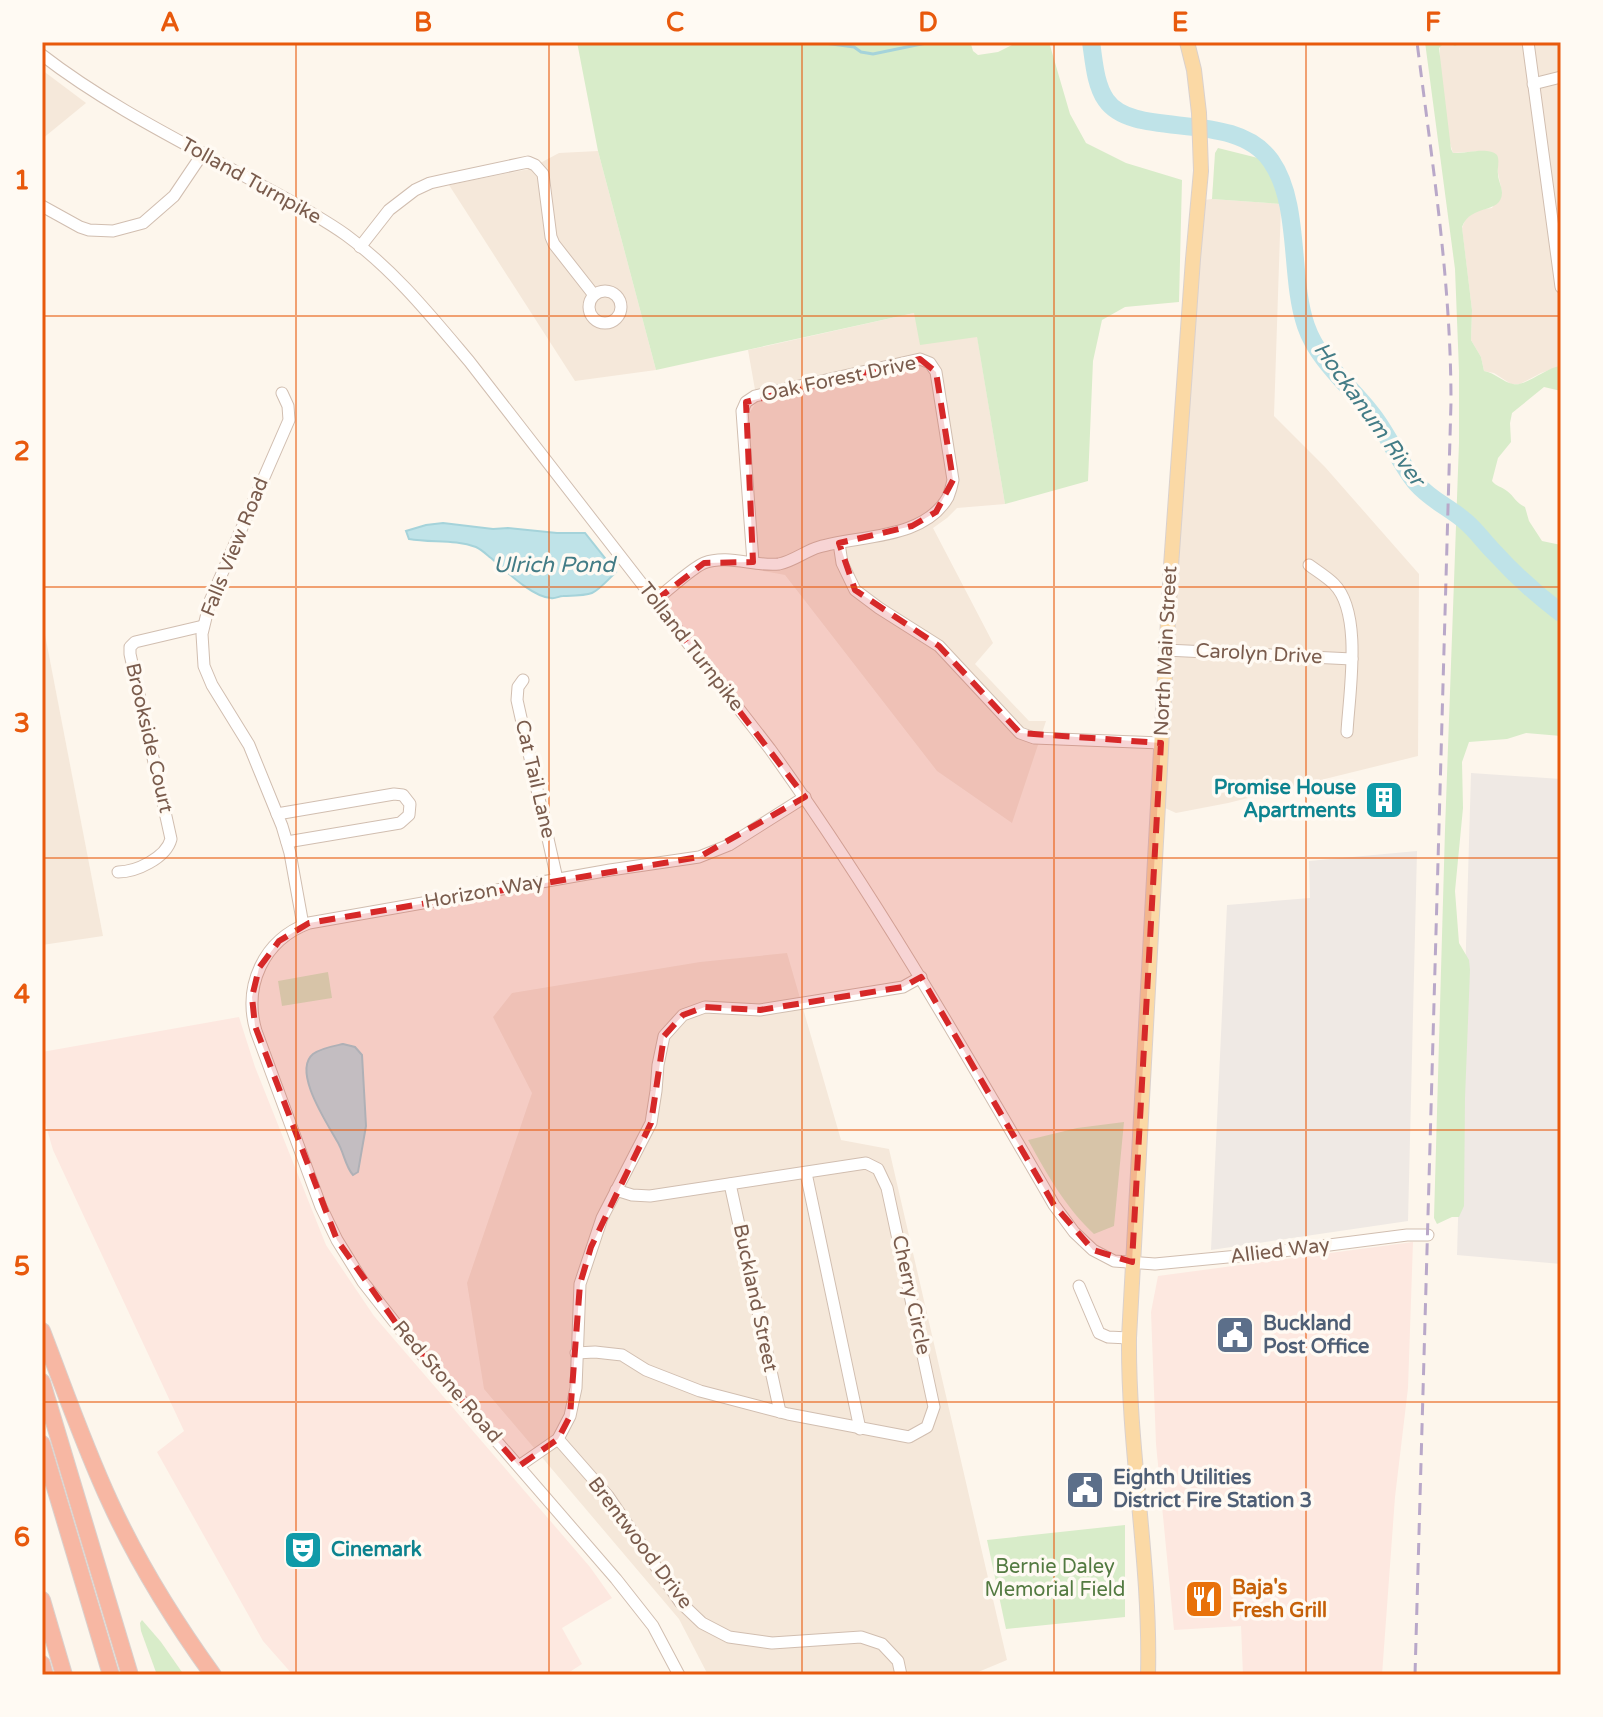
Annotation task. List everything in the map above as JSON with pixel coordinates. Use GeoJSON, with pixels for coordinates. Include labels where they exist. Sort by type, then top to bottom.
{"type":"FeatureCollection","features":[{"type":"Feature","properties":{"kind":"highway"},"geometry":{"type":"LineString","coordinates":[[42,1331],[89,1453],[124,1530],[172,1614],[213,1675]]}},
{"type":"Feature","properties":{"kind":"highway"},"geometry":{"type":"LineString","coordinates":[[42,1382],[130,1675]]}},
{"type":"Feature","properties":{"kind":"highway"},"geometry":{"type":"LineString","coordinates":[[42,1444],[111,1675]]}},
{"type":"Feature","properties":{"kind":"highway"},"geometry":{"type":"LineString","coordinates":[[42,1600],[64,1675]]}},
{"type":"Feature","properties":{"kind":"highway"},"geometry":{"type":"LineString","coordinates":[[42,1664],[45,1675]]}},
{"type":"Feature","properties":{"kind":"main road","name":"North Main Street"},"geometry":{"type":"LineString","coordinates":[[1132,1262],[1166,650],[1201,171],[1199,113],[1187,42]]}},
{"type":"Feature","properties":{"kind":"main road"},"geometry":{"type":"LineString","coordinates":[[1132,1262],[1129,1338],[1131,1397],[1147,1610],[1148,1675]]}},
{"type":"Feature","properties":{"kind":"street"},"geometry":{"type":"LineString","coordinates":[[1528,42],[1561,287]]}},
{"type":"Feature","properties":{"kind":"street","name":"Tolland Turnpike"},"geometry":{"type":"LineString","coordinates":[[42,55],[96,94],[346,235],[385,267],[420,303],[469,361],[805,797],[866,888],[1054,1205],[1074,1232],[1093,1250],[1114,1261],[1132,1262]]}},
{"type":"Feature","properties":{"kind":"street"},"geometry":{"type":"LineString","coordinates":[[1533,84],[1561,77]]}},
{"type":"Feature","properties":{"kind":"street"},"geometry":{"type":"LineString","coordinates":[[42,206],[89,230],[113,231],[143,223],[174,196],[203,153]]}},
{"type":"Feature","properties":{"kind":"street"},"geometry":{"type":"LineString","coordinates":[[360,247],[389,210],[415,190],[430,183],[528,162],[543,174],[554,244],[594,295]]}},
{"type":"Feature","properties":{"kind":"street","name":"Oak Forest Drive"},"geometry":{"type":"LineString","coordinates":[[655,601],[704,563],[777,564],[816,548],[887,535],[912,526],[936,512],[948,496],[953,480],[936,372],[930,363],[920,359],[755,396],[746,402],[742,411],[753,562]]}},
{"type":"Feature","properties":{"kind":"street","name":"Falls View Road"},"geometry":{"type":"LineString","coordinates":[[282,393],[288,406],[289,420],[213,594],[203,626],[202,652],[207,674],[249,745],[277,814],[287,842],[303,925]]}},
{"type":"Feature","properties":{"kind":"street"},"geometry":{"type":"LineString","coordinates":[[839,543],[842,563],[855,590],[939,646],[1020,733],[1034,738],[1161,743]]}},
{"type":"Feature","properties":{"kind":"street"},"geometry":{"type":"LineString","coordinates":[[1309,565],[1336,585],[1347,606],[1352,630],[1347,732]]}},
{"type":"Feature","properties":{"kind":"street","name":"Brookside Court"},"geometry":{"type":"LineString","coordinates":[[118,872],[143,866],[167,849],[171,839],[130,646],[137,641],[203,626]]}},
{"type":"Feature","properties":{"kind":"street","name":"Carolyn Drive"},"geometry":{"type":"LineString","coordinates":[[1166,650],[1352,659]]}},
{"type":"Feature","properties":{"kind":"street","name":"Cat Tail Lane"},"geometry":{"type":"LineString","coordinates":[[523,680],[517,689],[517,700],[557,879]]}},
{"type":"Feature","properties":{"kind":"street"},"geometry":{"type":"LineString","coordinates":[[277,814],[394,794],[403,795],[410,804],[409,816],[400,823],[287,842]]}},
{"type":"Feature","properties":{"kind":"street","name":"Horizon Way"},"geometry":{"type":"LineString","coordinates":[[267,1059],[252,1012],[254,982],[269,951],[303,925],[557,879],[689,859],[729,845],[805,797]]}},
{"type":"Feature","properties":{"kind":"street"},"geometry":{"type":"LineString","coordinates":[[519,1466],[558,1439],[570,1416],[576,1388],[580,1284],[602,1218],[651,1123],[664,1036],[683,1015],[705,1007],[760,1010],[903,987],[921,977]]}},
{"type":"Feature","properties":{"kind":"street","name":"Red Stone Road"},"geometry":{"type":"LineString","coordinates":[[267,1059],[317,1197],[356,1271],[403,1333],[567,1521],[653,1626],[679,1675]]}},
{"type":"Feature","properties":{"kind":"street","name":"Cherry Circle"},"geometry":{"type":"LineString","coordinates":[[576,1353],[622,1355],[646,1370],[700,1391],[780,1412],[909,1437],[927,1427],[934,1407],[887,1188],[878,1169],[866,1163],[650,1196],[616,1190]]}},
{"type":"Feature","properties":{"kind":"street"},"geometry":{"type":"LineString","coordinates":[[806,1173],[860,1429]]}},
{"type":"Feature","properties":{"kind":"street","name":"Buckland Street"},"geometry":{"type":"LineString","coordinates":[[730,1184],[780,1412]]}},
{"type":"Feature","properties":{"kind":"street","name":"Allied Way"},"geometry":{"type":"LineString","coordinates":[[1132,1262],[1155,1264],[1428,1235]]}},
{"type":"Feature","properties":{"kind":"street"},"geometry":{"type":"LineString","coordinates":[[1079,1286],[1098,1331],[1106,1337],[1129,1338]]}},
{"type":"Feature","properties":{"kind":"street","name":"Brentwood Drive"},"geometry":{"type":"LineString","coordinates":[[558,1439],[608,1496],[680,1602],[702,1623],[729,1637],[772,1643],[861,1637],[882,1644],[898,1661],[901,1675]]}},
{"type":"Feature","properties":{"kind":"highlighted area"},"geometry":{"type":"Polygon","coordinates":[[[920,359],[936,372],[953,480],[936,512],[912,526],[839,543],[855,590],[939,646],[1020,733],[1161,743],[1132,1262],[1093,1250],[1054,1205],[921,977],[903,987],[760,1010],[705,1007],[683,1015],[664,1036],[651,1123],[591,1247],[580,1284],[570,1416],[558,1439],[519,1466],[403,1333],[337,1240],[255,1026],[252,997],[259,968],[279,941],[309,923],[699,857],[805,797],[655,601],[704,563],[753,562],[746,402],[920,359]]]}},
{"type":"Feature","properties":{"kind":"shaded area"},"geometry":{"type":"Polygon","coordinates":[[[1469,42],[1561,42],[1561,366],[1520,384],[1511,384],[1494,373],[1484,371],[1481,357],[1471,340],[1472,310],[1462,228],[1466,218],[1478,210],[1492,208],[1502,192],[1498,158],[1491,152],[1453,153],[1449,140],[1440,45],[1455,46],[1469,42]]]}},
{"type":"Feature","properties":{"kind":"shaded area"},"geometry":{"type":"Polygon","coordinates":[[[42,70],[86,103],[42,139],[42,70]]]}},
{"type":"Feature","properties":{"kind":"shaded area"},"geometry":{"type":"Polygon","coordinates":[[[598,151],[656,370],[575,381],[449,185],[529,169],[559,153],[598,151]]]}},
{"type":"Feature","properties":{"kind":"shaded area"},"geometry":{"type":"Polygon","coordinates":[[[1204,200],[1281,204],[1274,416],[1325,467],[1419,574],[1418,756],[1176,813],[1165,808],[1185,437],[1204,200]]]}},
{"type":"Feature","properties":{"kind":"shaded area"},"geometry":{"type":"Polygon","coordinates":[[[914,313],[977,336],[1005,504],[957,508],[933,528],[993,643],[975,664],[1029,721],[1046,721],[1012,823],[937,771],[785,575],[758,570],[748,415],[757,401],[748,350],[914,313]]]}},
{"type":"Feature","properties":{"kind":"shaded area"},"geometry":{"type":"Polygon","coordinates":[[[42,619],[103,936],[42,945],[42,619]]]}},
{"type":"Feature","properties":{"kind":"shaded area"},"geometry":{"type":"Polygon","coordinates":[[[1471,773],[1561,779],[1561,1264],[1457,1255],[1471,773]]]}},
{"type":"Feature","properties":{"kind":"shaded area"},"geometry":{"type":"Polygon","coordinates":[[[1417,851],[1408,1221],[1211,1250],[1227,905],[1310,898],[1309,861],[1417,851]]]}},
{"type":"Feature","properties":{"kind":"shaded area"},"geometry":{"type":"Polygon","coordinates":[[[787,953],[841,1140],[889,1149],[1007,1660],[971,1675],[708,1675],[679,1619],[484,1389],[467,1283],[532,1093],[493,1017],[512,993],[700,962],[787,953]]]}},
{"type":"Feature","properties":{"kind":"shaded area"},"geometry":{"type":"Polygon","coordinates":[[[239,1017],[255,1067],[326,1245],[374,1316],[590,1567],[612,1598],[562,1628],[582,1664],[565,1675],[293,1675],[263,1641],[157,1452],[184,1431],[53,1150],[42,1112],[42,1052],[239,1017]]]}},
{"type":"Feature","properties":{"kind":"shaded area"},"geometry":{"type":"Polygon","coordinates":[[[1413,1242],[1408,1388],[1395,1497],[1382,1675],[1243,1675],[1241,1626],[1174,1630],[1156,1444],[1151,1312],[1158,1276],[1413,1242]]]}},
{"type":"Feature","properties":{"kind":"green space"},"geometry":{"type":"Polygon","coordinates":[[[577,42],[974,42],[971,44],[973,51],[978,55],[998,52],[1018,42],[1049,42],[1070,114],[1086,143],[1126,163],[1182,180],[1179,302],[1125,307],[1102,320],[1093,361],[1088,481],[1005,504],[977,337],[920,345],[914,313],[656,370],[598,151],[577,42]]]}},
{"type":"Feature","properties":{"kind":"green space"},"geometry":{"type":"Polygon","coordinates":[[[1425,42],[1469,42],[1455,46],[1444,43],[1439,48],[1451,149],[1453,153],[1493,152],[1498,159],[1500,200],[1472,215],[1462,227],[1472,310],[1471,340],[1481,357],[1484,371],[1518,384],[1561,366],[1561,391],[1544,387],[1512,413],[1511,442],[1498,458],[1492,481],[1525,507],[1529,521],[1542,541],[1561,545],[1561,736],[1526,733],[1507,739],[1469,742],[1462,762],[1463,808],[1455,891],[1459,943],[1469,960],[1470,970],[1464,1206],[1459,1217],[1437,1224],[1434,1218],[1459,371],[1455,269],[1425,42]]]}},
{"type":"Feature","properties":{"kind":"green space"},"geometry":{"type":"Polygon","coordinates":[[[1218,148],[1262,159],[1281,204],[1212,199],[1218,148]]]}},
{"type":"Feature","properties":{"kind":"green space"},"geometry":{"type":"Polygon","coordinates":[[[328,972],[332,998],[282,1006],[278,981],[328,972]]]}},
{"type":"Feature","properties":{"kind":"green space"},"geometry":{"type":"Polygon","coordinates":[[[1124,1122],[1114,1226],[1094,1234],[1065,1201],[1028,1140],[1077,1128],[1124,1122]]]}},
{"type":"Feature","properties":{"kind":"green space","name":"Bernie Daley Memorial Field"},"geometry":{"type":"Polygon","coordinates":[[[1125,1525],[1125,1617],[1006,1629],[987,1540],[1125,1525]]]}},
{"type":"Feature","properties":{"kind":"green space"},"geometry":{"type":"Polygon","coordinates":[[[142,1620],[184,1675],[157,1675],[141,1631],[142,1620]]]}},
{"type":"Feature","properties":{"kind":"water","name":"Ulrich Pond"},"geometry":{"type":"Polygon","coordinates":[[[443,523],[493,529],[585,533],[616,572],[597,590],[588,594],[544,596],[519,582],[476,547],[409,539],[406,531],[443,523]]]}},
{"type":"Feature","properties":{"kind":"water"},"geometry":{"type":"Polygon","coordinates":[[[343,1044],[355,1047],[362,1055],[366,1126],[358,1172],[353,1175],[313,1097],[306,1072],[313,1054],[343,1044]]]}},
{"type":"Feature","properties":{"kind":"waterway"},"geometry":{"type":"LineString","coordinates":[[817,42],[854,47],[873,54],[931,42]]}},
{"type":"Feature","properties":{"kind":"waterway","name":"Hockanum River"},"geometry":{"type":"LineString","coordinates":[[1091,42],[1099,87],[1106,100],[1120,112],[1138,119],[1234,135],[1254,145],[1271,161],[1287,198],[1301,307],[1311,339],[1318,350],[1377,422],[1417,484],[1459,516],[1518,576],[1561,613]]}},
{"type":"Feature","properties":{"kind":"railway"},"geometry":{"type":"LineString","coordinates":[[1415,1675],[1451,402],[1444,267],[1417,42]]}},
{"type":"Feature","properties":{"kind":"place","name":"Promise House Apartments"},"geometry":{"type":"Point","coordinates":[1384,800]}},
{"type":"Feature","properties":{"kind":"place","name":"Buckland Post Office"},"geometry":{"type":"Point","coordinates":[1235,1335]}},
{"type":"Feature","properties":{"kind":"place","name":"Eighth Utilities District Fire Station 3"},"geometry":{"type":"Point","coordinates":[1085,1490]}},
{"type":"Feature","properties":{"kind":"place","name":"Cinemark"},"geometry":{"type":"Point","coordinates":[303,1550]}},
{"type":"Feature","properties":{"kind":"place","name":"Baja's Fresh Grill"},"geometry":{"type":"Point","coordinates":[1204,1599]}}]}
